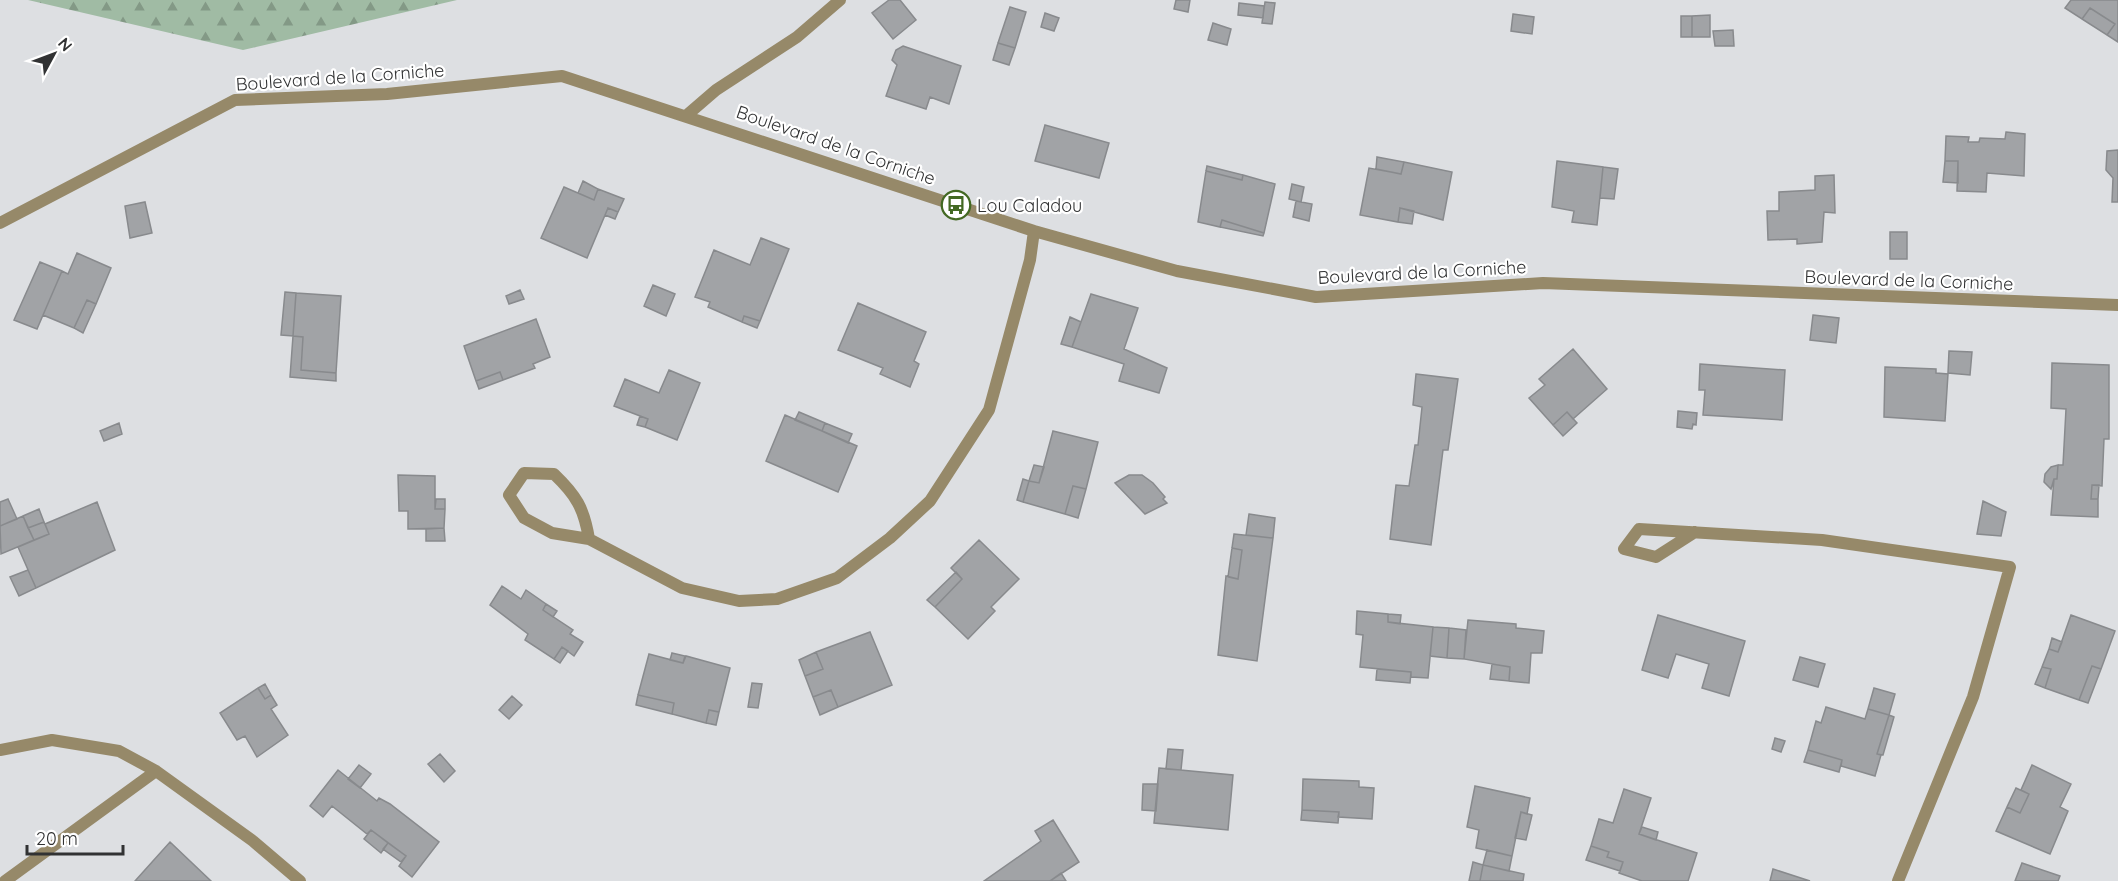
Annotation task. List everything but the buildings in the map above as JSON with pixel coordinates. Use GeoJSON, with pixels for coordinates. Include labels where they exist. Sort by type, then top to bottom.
{"type":"FeatureCollection","features":[{"type":"Feature","properties":{"kind":"street"},"geometry":{"type":"LineString","coordinates":[[687,115],[716,90],[797,37],[840,0]]}},
{"type":"Feature","properties":{"kind":"street","name":"Boulevard de la Corniche"},"geometry":{"type":"LineString","coordinates":[[0,223],[236,100],[387,94],[562,76],[687,115],[1034,231],[1177,271],[1316,297],[1543,284],[2118,305]]}},
{"type":"Feature","properties":{"kind":"street"},"geometry":{"type":"LineString","coordinates":[[589,539],[585,513],[570,489],[554,474],[524,473],[508,495],[524,518],[552,533],[589,539],[682,588],[740,602],[777,599],[837,578],[890,538],[930,501],[989,410],[1030,260],[1034,231]]}},
{"type":"Feature","properties":{"kind":"street"},"geometry":{"type":"LineString","coordinates":[[1695,532],[1656,557],[1624,549],[1639,529],[1695,532],[1822,540],[2010,567],[1973,697],[1898,881]]}},
{"type":"Feature","properties":{"kind":"street"},"geometry":{"type":"LineString","coordinates":[[0,750],[52,741],[119,751],[156,771],[253,842],[300,881]]}},
{"type":"Feature","properties":{"kind":"street"},"geometry":{"type":"LineString","coordinates":[[5,881],[156,771]]}},
{"type":"Feature","properties":{"kind":"green space"},"geometry":{"type":"Polygon","coordinates":[[[28,0],[457,0],[243,50],[28,0]]]}},
{"type":"Feature","properties":{"kind":"place","name":"Lou Caladou"},"geometry":{"type":"Point","coordinates":[956,205]}}]}
